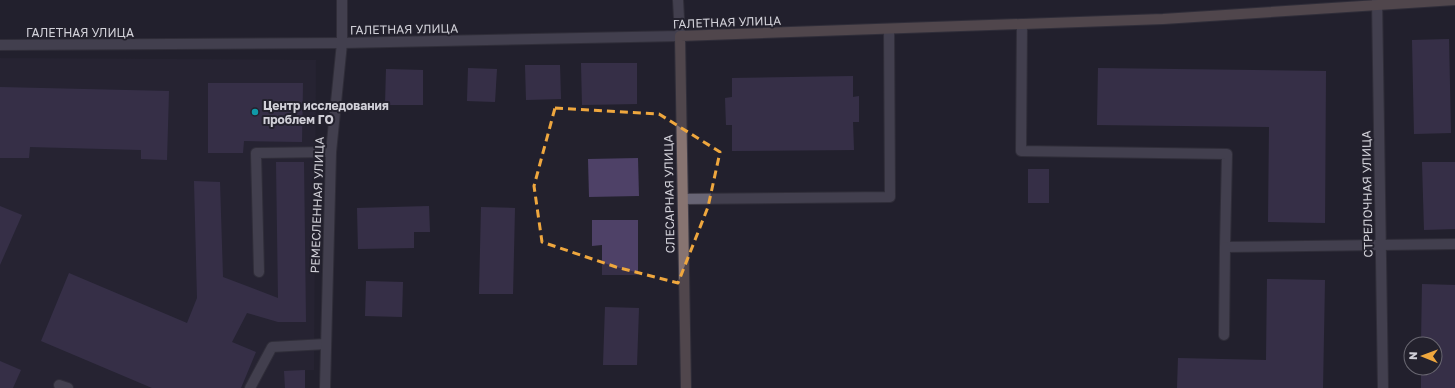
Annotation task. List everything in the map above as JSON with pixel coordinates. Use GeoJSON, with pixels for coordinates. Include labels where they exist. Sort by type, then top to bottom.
{"type":"FeatureCollection","features":[{"type":"Feature","properties":{"kind":"street","name":"РЕМЕСЛЕННАЯ УЛИЦА"},"geometry":{"type":"LineString","coordinates":[[325,388],[331,152],[342,43],[342,0]]}},
{"type":"Feature","properties":{"kind":"street","name":"СЛЕСАРНАЯ УЛИЦА"},"geometry":{"type":"LineString","coordinates":[[678,0],[680,36],[686,388]]}},
{"type":"Feature","properties":{"kind":"street","name":"ГАЛЕТНАЯ УЛИЦА"},"geometry":{"type":"LineString","coordinates":[[0,45],[342,43],[680,36],[1163,19],[1377,3],[1455,0]]}},
{"type":"Feature","properties":{"kind":"street","name":"СТРЕЛОЧНАЯ УЛИЦА"},"geometry":{"type":"LineString","coordinates":[[1377,3],[1383,388]]}},
{"type":"Feature","properties":{"kind":"street"},"geometry":{"type":"LineString","coordinates":[[1022,24],[1021,151],[1227,154],[1224,336]]}},
{"type":"Feature","properties":{"kind":"street"},"geometry":{"type":"LineString","coordinates":[[682,198],[890,197],[888,29]]}},
{"type":"Feature","properties":{"kind":"street"},"geometry":{"type":"LineString","coordinates":[[259,272],[256,154],[331,152]]}},
{"type":"Feature","properties":{"kind":"street"},"geometry":{"type":"LineString","coordinates":[[1225,247],[1455,244]]}},
{"type":"Feature","properties":{"kind":"street"},"geometry":{"type":"LineString","coordinates":[[250,388],[272,347],[326,344]]}},
{"type":"Feature","properties":{"kind":"highlighted area"},"geometry":{"type":"Polygon","coordinates":[[[555,108],[659,114],[720,152],[708,207],[678,283],[616,267],[542,242],[534,186],[555,108]]]}},
{"type":"Feature","properties":{"kind":"shaded area"},"geometry":{"type":"Polygon","coordinates":[[[0,58],[316,60],[314,370],[305,370],[305,388],[0,388],[0,58]]]}},
{"type":"Feature","properties":{"kind":"building"},"geometry":{"type":"Polygon","coordinates":[[[1449,39],[1451,133],[1414,134],[1412,40],[1449,39]]]}},
{"type":"Feature","properties":{"kind":"building"},"geometry":{"type":"Polygon","coordinates":[[[581,63],[637,63],[637,104],[582,105],[581,63]]]}},
{"type":"Feature","properties":{"kind":"building"},"geometry":{"type":"Polygon","coordinates":[[[525,65],[560,65],[561,99],[526,100],[525,65]]]}},
{"type":"Feature","properties":{"kind":"building"},"geometry":{"type":"Polygon","coordinates":[[[468,68],[497,69],[495,102],[467,101],[468,68]]]}},
{"type":"Feature","properties":{"kind":"building"},"geometry":{"type":"Polygon","coordinates":[[[1098,68],[1326,71],[1325,223],[1268,222],[1269,127],[1097,125],[1098,68]]]}},
{"type":"Feature","properties":{"kind":"building"},"geometry":{"type":"Polygon","coordinates":[[[386,69],[423,70],[423,105],[385,105],[386,69]]]}},
{"type":"Feature","properties":{"kind":"building"},"geometry":{"type":"Polygon","coordinates":[[[853,76],[853,97],[859,96],[859,122],[853,122],[854,150],[732,151],[732,125],[726,125],[725,98],[732,97],[732,78],[853,76]]]}},
{"type":"Feature","properties":{"kind":"building","name":"Центр исследования проблем ГО"},"geometry":{"type":"Polygon","coordinates":[[[208,83],[303,83],[302,142],[244,141],[243,153],[208,153],[208,83]]]}},
{"type":"Feature","properties":{"kind":"building"},"geometry":{"type":"Polygon","coordinates":[[[0,87],[169,91],[167,160],[141,159],[141,150],[30,147],[29,158],[0,158],[0,87]]]}},
{"type":"Feature","properties":{"kind":"building"},"geometry":{"type":"Polygon","coordinates":[[[638,158],[639,196],[589,197],[588,159],[638,158]]]}},
{"type":"Feature","properties":{"kind":"building"},"geometry":{"type":"Polygon","coordinates":[[[276,162],[304,162],[306,322],[278,322],[247,313],[232,342],[256,352],[241,388],[152,388],[41,341],[69,273],[187,323],[197,298],[194,181],[220,182],[223,277],[278,298],[276,162]]]}},
{"type":"Feature","properties":{"kind":"building"},"geometry":{"type":"Polygon","coordinates":[[[1422,162],[1455,162],[1455,229],[1424,230],[1422,162]]]}},
{"type":"Feature","properties":{"kind":"building"},"geometry":{"type":"Polygon","coordinates":[[[1028,169],[1049,169],[1049,203],[1028,203],[1028,169]]]}},
{"type":"Feature","properties":{"kind":"building"},"geometry":{"type":"Polygon","coordinates":[[[0,206],[22,215],[0,265],[0,206]]]}},
{"type":"Feature","properties":{"kind":"building"},"geometry":{"type":"Polygon","coordinates":[[[429,206],[430,232],[414,232],[414,248],[358,249],[357,208],[429,206]]]}},
{"type":"Feature","properties":{"kind":"building"},"geometry":{"type":"Polygon","coordinates":[[[481,207],[515,208],[513,294],[479,294],[481,207]]]}},
{"type":"Feature","properties":{"kind":"building"},"geometry":{"type":"Polygon","coordinates":[[[592,220],[638,220],[638,275],[602,275],[602,245],[592,246],[592,220]]]}},
{"type":"Feature","properties":{"kind":"building"},"geometry":{"type":"Polygon","coordinates":[[[1267,279],[1325,280],[1323,388],[1177,388],[1178,358],[1266,360],[1267,279]]]}},
{"type":"Feature","properties":{"kind":"building"},"geometry":{"type":"Polygon","coordinates":[[[366,281],[403,282],[402,317],[365,316],[366,281]]]}},
{"type":"Feature","properties":{"kind":"building"},"geometry":{"type":"Polygon","coordinates":[[[1422,284],[1455,285],[1455,388],[1421,388],[1421,376],[1443,376],[1443,336],[1421,336],[1422,284]]]}},
{"type":"Feature","properties":{"kind":"building"},"geometry":{"type":"Polygon","coordinates":[[[605,307],[639,308],[637,365],[603,365],[605,307]]]}},
{"type":"Feature","properties":{"kind":"building"},"geometry":{"type":"Polygon","coordinates":[[[0,361],[21,370],[13,388],[0,388],[0,361]]]}},
{"type":"Feature","properties":{"kind":"building"},"geometry":{"type":"Polygon","coordinates":[[[305,370],[305,388],[285,388],[284,371],[305,370]]]}},
{"type":"Feature","properties":{"kind":"place","name":"Центр исследования проблем ГО"},"geometry":{"type":"Point","coordinates":[255,112]}}]}
